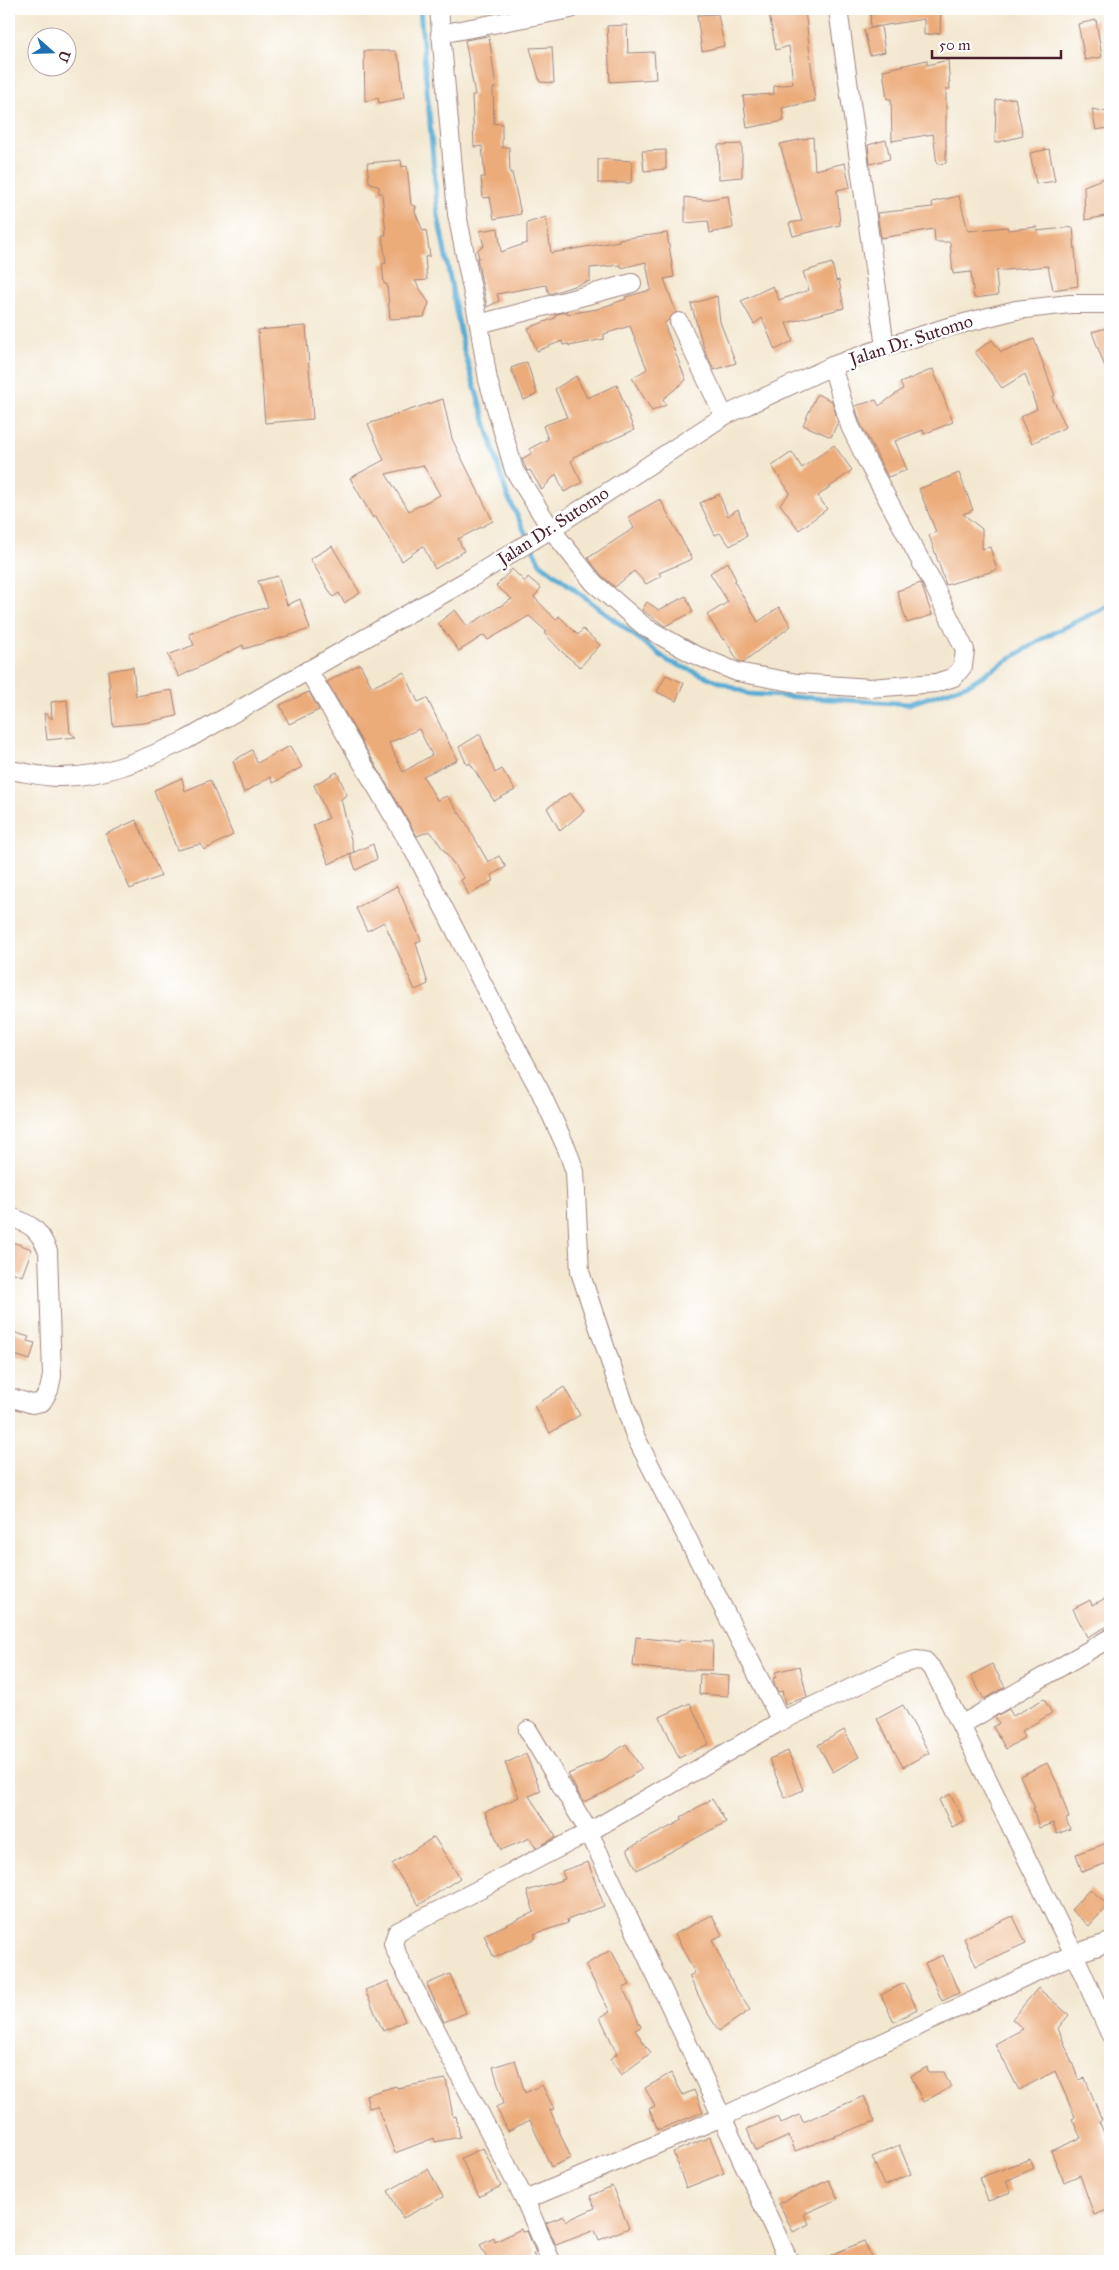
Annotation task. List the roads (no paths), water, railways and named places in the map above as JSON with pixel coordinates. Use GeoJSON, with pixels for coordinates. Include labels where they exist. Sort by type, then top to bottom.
{"type":"FeatureCollection","features":[{"type":"Feature","properties":{"kind":"street"},"geometry":{"type":"LineString","coordinates":[[439,9],[457,214],[488,380],[514,470],[550,529],[594,583],[645,627],[693,654],[737,672],[797,683],[870,688],[936,683],[954,677],[963,666],[964,650],[850,426],[832,366]]}},
{"type":"Feature","properties":{"kind":"street"},"geometry":{"type":"LineString","coordinates":[[440,34],[571,9]]}},
{"type":"Feature","properties":{"kind":"street"},"geometry":{"type":"LineString","coordinates":[[838,9],[885,347]]}},
{"type":"Feature","properties":{"kind":"street"},"geometry":{"type":"LineString","coordinates":[[479,324],[632,283]]}},
{"type":"Feature","properties":{"kind":"street","name":"Jalan Dr. Sutomo"},"geometry":{"type":"LineString","coordinates":[[9,770],[58,777],[105,771],[147,757],[186,740],[498,561],[724,416],[832,366],[885,347],[980,318],[1016,310],[1070,304],[1110,304]]}},
{"type":"Feature","properties":{"kind":"street"},"geometry":{"type":"LineString","coordinates":[[679,322],[724,416]]}},
{"type":"Feature","properties":{"kind":"street"},"geometry":{"type":"LineString","coordinates":[[308,670],[419,860],[504,1025],[540,1090],[567,1149],[575,1172],[580,1272],[635,1436],[781,1721]]}},
{"type":"Feature","properties":{"kind":"street"},"geometry":{"type":"LineString","coordinates":[[9,1216],[32,1225],[40,1234],[48,1251],[52,1376],[49,1390],[42,1402],[32,1404],[9,1397]]}},
{"type":"Feature","properties":{"kind":"street"},"geometry":{"type":"LineString","coordinates":[[961,1725],[1110,1638]]}},
{"type":"Feature","properties":{"kind":"street"},"geometry":{"type":"LineString","coordinates":[[551,2261],[525,2200],[400,1961],[393,1944],[397,1932],[588,1832],[781,1721],[902,1664],[916,1660],[925,1661],[934,1671],[1074,1954],[1110,2034]]}},
{"type":"Feature","properties":{"kind":"street"},"geometry":{"type":"LineString","coordinates":[[528,1730],[588,1832],[789,2261]]}},
{"type":"Feature","properties":{"kind":"street"},"geometry":{"type":"LineString","coordinates":[[525,2200],[722,2117],[1074,1954],[1110,1942]]}},
{"type":"Feature","properties":{"kind":"waterway"},"geometry":{"type":"LineString","coordinates":[[420,9],[438,216],[464,351],[507,495],[540,563],[668,661],[749,694],[909,704],[969,684],[1047,636],[1110,605]]}}]}
